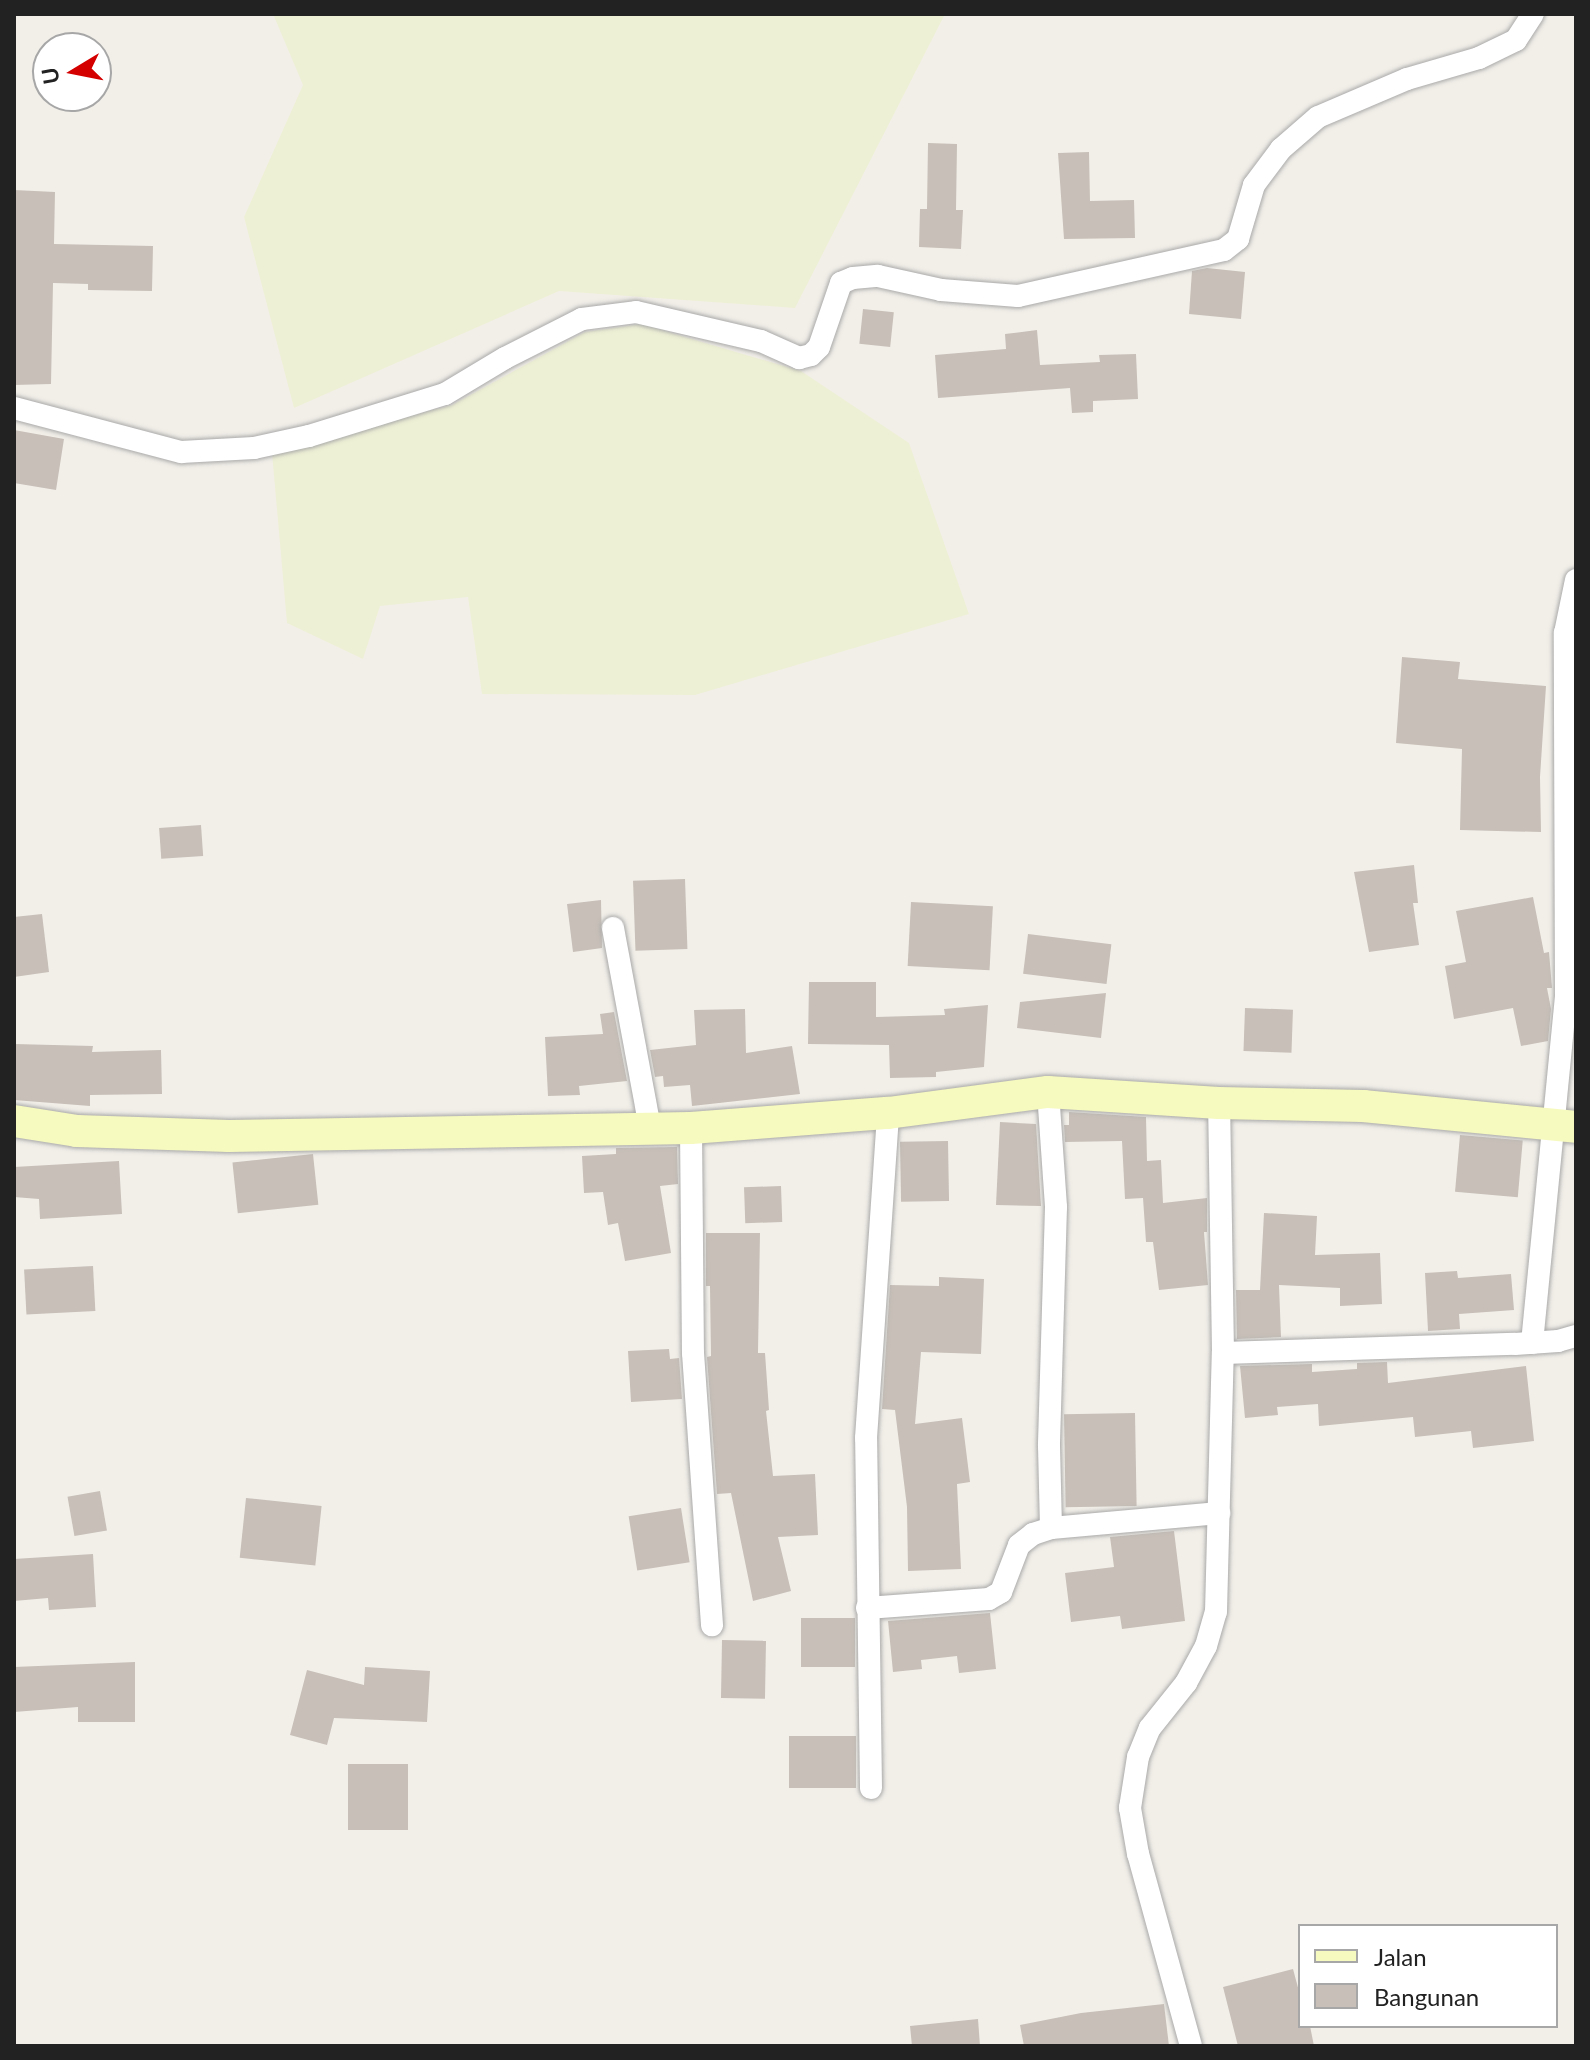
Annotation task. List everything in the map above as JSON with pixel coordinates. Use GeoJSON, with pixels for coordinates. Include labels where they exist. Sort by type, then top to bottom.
{"type":"FeatureCollection","features":[{"type":"Feature","properties":{"kind":"street"},"geometry":{"type":"LineString","coordinates":[[14,408],[181,452],[254,448],[309,436],[445,394],[505,358],[582,319],[636,312],[761,341],[799,358],[811,355],[819,347],[841,283],[853,278],[878,276],[941,290],[1018,296],[1224,250],[1238,239],[1254,185],[1281,149],[1318,117],[1407,79],[1479,58],[1516,40],[1533,14]]}},
{"type":"Feature","properties":{"kind":"street"},"geometry":{"type":"LineString","coordinates":[[1532,1343],[1565,1126],[1571,999],[1565,633],[1576,580]]}},
{"type":"Feature","properties":{"kind":"street"},"geometry":{"type":"LineString","coordinates":[[613,928],[650,1128]]}},
{"type":"Feature","properties":{"kind":"street"},"geometry":{"type":"LineString","coordinates":[[14,1121],[77,1131],[229,1136],[691,1128],[888,1113],[1048,1092],[1219,1103],[1363,1106],[1565,1126]]}},
{"type":"Feature","properties":{"kind":"street"},"geometry":{"type":"LineString","coordinates":[[1048,1092],[1056,1207],[1050,1379],[1051,1528]]}},
{"type":"Feature","properties":{"kind":"street"},"geometry":{"type":"LineString","coordinates":[[1191,2046],[1138,1854],[1130,1808],[1138,1757],[1150,1728],[1186,1683],[1206,1646],[1216,1612],[1223,1353],[1219,1103]]}},
{"type":"Feature","properties":{"kind":"street"},"geometry":{"type":"LineString","coordinates":[[871,1788],[866,1438],[888,1113]]}},
{"type":"Feature","properties":{"kind":"street"},"geometry":{"type":"LineString","coordinates":[[691,1128],[693,1353],[712,1625]]}},
{"type":"Feature","properties":{"kind":"street"},"geometry":{"type":"LineString","coordinates":[[1223,1353],[1532,1343],[1576,1336]]}},
{"type":"Feature","properties":{"kind":"street"},"geometry":{"type":"LineString","coordinates":[[867,1608],[989,1599],[1001,1592],[1019,1545],[1033,1534],[1051,1528],[1219,1513]]}},
{"type":"Feature","properties":{"kind":"green space"},"geometry":{"type":"Polygon","coordinates":[[[273,14],[945,14],[795,308],[559,291],[294,408],[244,217],[303,85],[273,14]]]}},
{"type":"Feature","properties":{"kind":"green space"},"geometry":{"type":"Polygon","coordinates":[[[641,324],[801,371],[909,443],[969,614],[695,695],[482,694],[468,597],[380,606],[363,659],[287,623],[272,453],[452,405],[585,332],[641,324]]]}},
{"type":"Feature","properties":{"kind":"building"},"geometry":{"type":"Polygon","coordinates":[[[928,143],[957,144],[956,210],[963,210],[961,249],[919,247],[920,209],[927,209],[928,143]]]}},
{"type":"Feature","properties":{"kind":"building"},"geometry":{"type":"Polygon","coordinates":[[[1089,152],[1090,201],[1134,200],[1135,238],[1064,239],[1058,153],[1089,152]]]}},
{"type":"Feature","properties":{"kind":"building"},"geometry":{"type":"Polygon","coordinates":[[[14,190],[55,192],[54,244],[153,246],[152,291],[88,290],[88,284],[53,283],[51,384],[14,385],[14,190]]]}},
{"type":"Feature","properties":{"kind":"building"},"geometry":{"type":"Polygon","coordinates":[[[1207,268],[1245,272],[1241,319],[1189,314],[1192,271],[1207,268]]]}},
{"type":"Feature","properties":{"kind":"building"},"geometry":{"type":"Polygon","coordinates":[[[863,309],[894,312],[890,347],[859,344],[863,309]]]}},
{"type":"Feature","properties":{"kind":"building"},"geometry":{"type":"Polygon","coordinates":[[[1037,330],[1040,365],[1100,362],[1099,355],[1136,354],[1138,399],[1093,401],[1093,412],[1072,413],[1070,388],[938,398],[935,355],[1006,349],[1005,334],[1037,330]]]}},
{"type":"Feature","properties":{"kind":"building"},"geometry":{"type":"Polygon","coordinates":[[[14,430],[64,439],[56,490],[14,483],[14,430]]]}},
{"type":"Feature","properties":{"kind":"building"},"geometry":{"type":"Polygon","coordinates":[[[1402,657],[1460,662],[1458,679],[1546,686],[1540,777],[1541,832],[1460,830],[1462,749],[1396,743],[1402,657]]]}},
{"type":"Feature","properties":{"kind":"building"},"geometry":{"type":"Polygon","coordinates":[[[201,825],[203,856],[161,859],[159,828],[201,825]]]}},
{"type":"Feature","properties":{"kind":"building"},"geometry":{"type":"Polygon","coordinates":[[[1414,865],[1418,903],[1413,903],[1419,945],[1369,952],[1354,872],[1414,865]]]}},
{"type":"Feature","properties":{"kind":"building"},"geometry":{"type":"Polygon","coordinates":[[[685,879],[687,949],[635,951],[633,881],[685,879]]]}},
{"type":"Feature","properties":{"kind":"building"},"geometry":{"type":"Polygon","coordinates":[[[1533,897],[1544,953],[1549,952],[1552,988],[1547,988],[1551,1009],[1548,1041],[1521,1046],[1513,1008],[1454,1019],[1445,966],[1466,962],[1456,911],[1533,897]]]}},
{"type":"Feature","properties":{"kind":"building"},"geometry":{"type":"Polygon","coordinates":[[[601,900],[602,948],[573,952],[567,904],[601,900]]]}},
{"type":"Feature","properties":{"kind":"building"},"geometry":{"type":"Polygon","coordinates":[[[911,902],[993,906],[990,970],[908,966],[911,902]]]}},
{"type":"Feature","properties":{"kind":"building"},"geometry":{"type":"Polygon","coordinates":[[[42,914],[49,972],[14,977],[14,917],[42,914]]]}},
{"type":"Feature","properties":{"kind":"building"},"geometry":{"type":"Polygon","coordinates":[[[1028,934],[1111,944],[1106,984],[1023,974],[1028,934]]]}},
{"type":"Feature","properties":{"kind":"building"},"geometry":{"type":"Polygon","coordinates":[[[809,982],[876,982],[876,1017],[945,1015],[944,1009],[988,1005],[984,1067],[936,1072],[936,1077],[890,1078],[889,1045],[808,1044],[809,982]]]}},
{"type":"Feature","properties":{"kind":"building"},"geometry":{"type":"Polygon","coordinates":[[[1106,993],[1101,1038],[1017,1028],[1020,1002],[1106,993]]]}},
{"type":"Feature","properties":{"kind":"building"},"geometry":{"type":"Polygon","coordinates":[[[1245,1008],[1293,1010],[1291,1053],[1243,1051],[1245,1008]]]}},
{"type":"Feature","properties":{"kind":"building"},"geometry":{"type":"Polygon","coordinates":[[[745,1009],[746,1053],[792,1046],[800,1094],[692,1106],[690,1085],[664,1087],[663,1076],[655,1077],[650,1050],[696,1045],[694,1010],[745,1009]]]}},
{"type":"Feature","properties":{"kind":"building"},"geometry":{"type":"Polygon","coordinates":[[[614,1012],[627,1081],[579,1086],[580,1095],[548,1096],[545,1037],[603,1034],[600,1014],[614,1012]]]}},
{"type":"Feature","properties":{"kind":"building"},"geometry":{"type":"Polygon","coordinates":[[[14,1044],[93,1046],[92,1052],[161,1050],[162,1094],[90,1095],[90,1106],[14,1100],[14,1044]]]}},
{"type":"Feature","properties":{"kind":"building"},"geometry":{"type":"Polygon","coordinates":[[[1069,1112],[1146,1117],[1147,1161],[1161,1160],[1163,1203],[1207,1198],[1207,1232],[1204,1232],[1208,1285],[1159,1290],[1153,1242],[1146,1242],[1143,1198],[1125,1199],[1122,1141],[1065,1142],[1064,1125],[1069,1125],[1069,1112]]]}},
{"type":"Feature","properties":{"kind":"building"},"geometry":{"type":"Polygon","coordinates":[[[1000,1122],[1036,1124],[1041,1206],[996,1205],[1000,1122]]]}},
{"type":"Feature","properties":{"kind":"building"},"geometry":{"type":"Polygon","coordinates":[[[1460,1135],[1523,1140],[1518,1197],[1455,1192],[1460,1135]]]}},
{"type":"Feature","properties":{"kind":"building"},"geometry":{"type":"Polygon","coordinates":[[[948,1141],[949,1201],[901,1202],[900,1142],[948,1141]]]}},
{"type":"Feature","properties":{"kind":"building"},"geometry":{"type":"Polygon","coordinates":[[[677,1147],[678,1184],[660,1186],[671,1253],[625,1261],[618,1223],[608,1225],[603,1192],[584,1193],[582,1156],[616,1154],[616,1148],[677,1147]]]}},
{"type":"Feature","properties":{"kind":"building"},"geometry":{"type":"Polygon","coordinates":[[[313,1154],[318,1205],[238,1213],[232,1162],[313,1154]]]}},
{"type":"Feature","properties":{"kind":"building"},"geometry":{"type":"Polygon","coordinates":[[[119,1161],[122,1214],[40,1219],[39,1199],[14,1197],[14,1167],[119,1161]]]}},
{"type":"Feature","properties":{"kind":"building"},"geometry":{"type":"Polygon","coordinates":[[[781,1186],[782,1222],[745,1223],[744,1187],[781,1186]]]}},
{"type":"Feature","properties":{"kind":"building"},"geometry":{"type":"Polygon","coordinates":[[[1264,1213],[1317,1216],[1315,1255],[1380,1253],[1382,1304],[1340,1306],[1340,1288],[1279,1285],[1281,1337],[1237,1339],[1236,1290],[1260,1290],[1264,1213]]]}},
{"type":"Feature","properties":{"kind":"building"},"geometry":{"type":"Polygon","coordinates":[[[706,1233],[760,1233],[758,1353],[765,1353],[769,1410],[766,1411],[773,1476],[815,1474],[818,1535],[778,1537],[791,1591],[753,1601],[731,1493],[717,1494],[707,1357],[711,1356],[706,1233]]]}},
{"type":"Feature","properties":{"kind":"building"},"geometry":{"type":"Polygon","coordinates":[[[93,1266],[95,1311],[26,1315],[24,1270],[93,1266]]]}},
{"type":"Feature","properties":{"kind":"building"},"geometry":{"type":"Polygon","coordinates":[[[1457,1271],[1458,1278],[1511,1274],[1514,1310],[1459,1314],[1460,1329],[1428,1331],[1425,1273],[1457,1271]]]}},
{"type":"Feature","properties":{"kind":"building"},"geometry":{"type":"Polygon","coordinates":[[[939,1277],[984,1279],[981,1354],[921,1352],[915,1424],[962,1418],[970,1482],[957,1484],[961,1569],[908,1571],[907,1507],[895,1410],[882,1409],[890,1285],[939,1286],[939,1277]]]}},
{"type":"Feature","properties":{"kind":"building"},"geometry":{"type":"Polygon","coordinates":[[[669,1349],[670,1359],[679,1358],[682,1399],[631,1402],[628,1351],[669,1349]]]}},
{"type":"Feature","properties":{"kind":"building"},"geometry":{"type":"Polygon","coordinates":[[[1387,1362],[1388,1383],[1526,1366],[1534,1441],[1473,1448],[1471,1431],[1415,1437],[1413,1417],[1319,1426],[1318,1404],[1277,1407],[1278,1415],[1245,1418],[1240,1366],[1312,1364],[1312,1372],[1357,1369],[1357,1363],[1387,1362]]]}},
{"type":"Feature","properties":{"kind":"building"},"geometry":{"type":"Polygon","coordinates":[[[1135,1413],[1137,1506],[1066,1507],[1064,1414],[1135,1413]]]}},
{"type":"Feature","properties":{"kind":"building"},"geometry":{"type":"Polygon","coordinates":[[[100,1491],[107,1530],[74,1536],[68,1497],[100,1491]]]}},
{"type":"Feature","properties":{"kind":"building"},"geometry":{"type":"Polygon","coordinates":[[[246,1498],[322,1506],[315,1566],[240,1558],[246,1498]]]}},
{"type":"Feature","properties":{"kind":"building"},"geometry":{"type":"Polygon","coordinates":[[[681,1508],[690,1562],[637,1571],[629,1516],[681,1508]]]}},
{"type":"Feature","properties":{"kind":"building"},"geometry":{"type":"Polygon","coordinates":[[[1174,1531],[1185,1621],[1122,1629],[1120,1616],[1071,1622],[1065,1573],[1114,1567],[1110,1537],[1174,1531]]]}},
{"type":"Feature","properties":{"kind":"building"},"geometry":{"type":"Polygon","coordinates":[[[93,1554],[96,1607],[49,1610],[48,1598],[14,1601],[14,1559],[93,1554]]]}},
{"type":"Feature","properties":{"kind":"building"},"geometry":{"type":"Polygon","coordinates":[[[990,1613],[996,1669],[959,1673],[957,1656],[921,1660],[922,1669],[893,1672],[888,1621],[990,1613]]]}},
{"type":"Feature","properties":{"kind":"building"},"geometry":{"type":"Polygon","coordinates":[[[801,1618],[855,1618],[855,1667],[801,1667],[801,1618]]]}},
{"type":"Feature","properties":{"kind":"building"},"geometry":{"type":"Polygon","coordinates":[[[722,1640],[766,1641],[765,1699],[721,1698],[722,1640]]]}},
{"type":"Feature","properties":{"kind":"building"},"geometry":{"type":"Polygon","coordinates":[[[135,1662],[135,1722],[78,1722],[78,1707],[14,1712],[14,1667],[135,1662]]]}},
{"type":"Feature","properties":{"kind":"building"},"geometry":{"type":"Polygon","coordinates":[[[365,1667],[430,1671],[427,1722],[334,1718],[327,1745],[290,1735],[307,1670],[364,1685],[365,1667]]]}},
{"type":"Feature","properties":{"kind":"building"},"geometry":{"type":"Polygon","coordinates":[[[789,1736],[856,1736],[856,1788],[789,1788],[789,1736]]]}},
{"type":"Feature","properties":{"kind":"building"},"geometry":{"type":"Polygon","coordinates":[[[348,1764],[408,1764],[408,1830],[348,1830],[348,1764]]]}},
{"type":"Feature","properties":{"kind":"building"},"geometry":{"type":"Polygon","coordinates":[[[1293,1969],[1298,1988],[1298,2028],[1310,2028],[1314,2046],[1238,2046],[1223,1987],[1293,1969]]]}},
{"type":"Feature","properties":{"kind":"building"},"geometry":{"type":"Polygon","coordinates":[[[1164,2004],[1169,2046],[1024,2046],[1020,2025],[1081,2013],[1164,2004]]]}},
{"type":"Feature","properties":{"kind":"building"},"geometry":{"type":"Polygon","coordinates":[[[978,2019],[980,2046],[912,2046],[910,2026],[978,2019]]]}}]}
